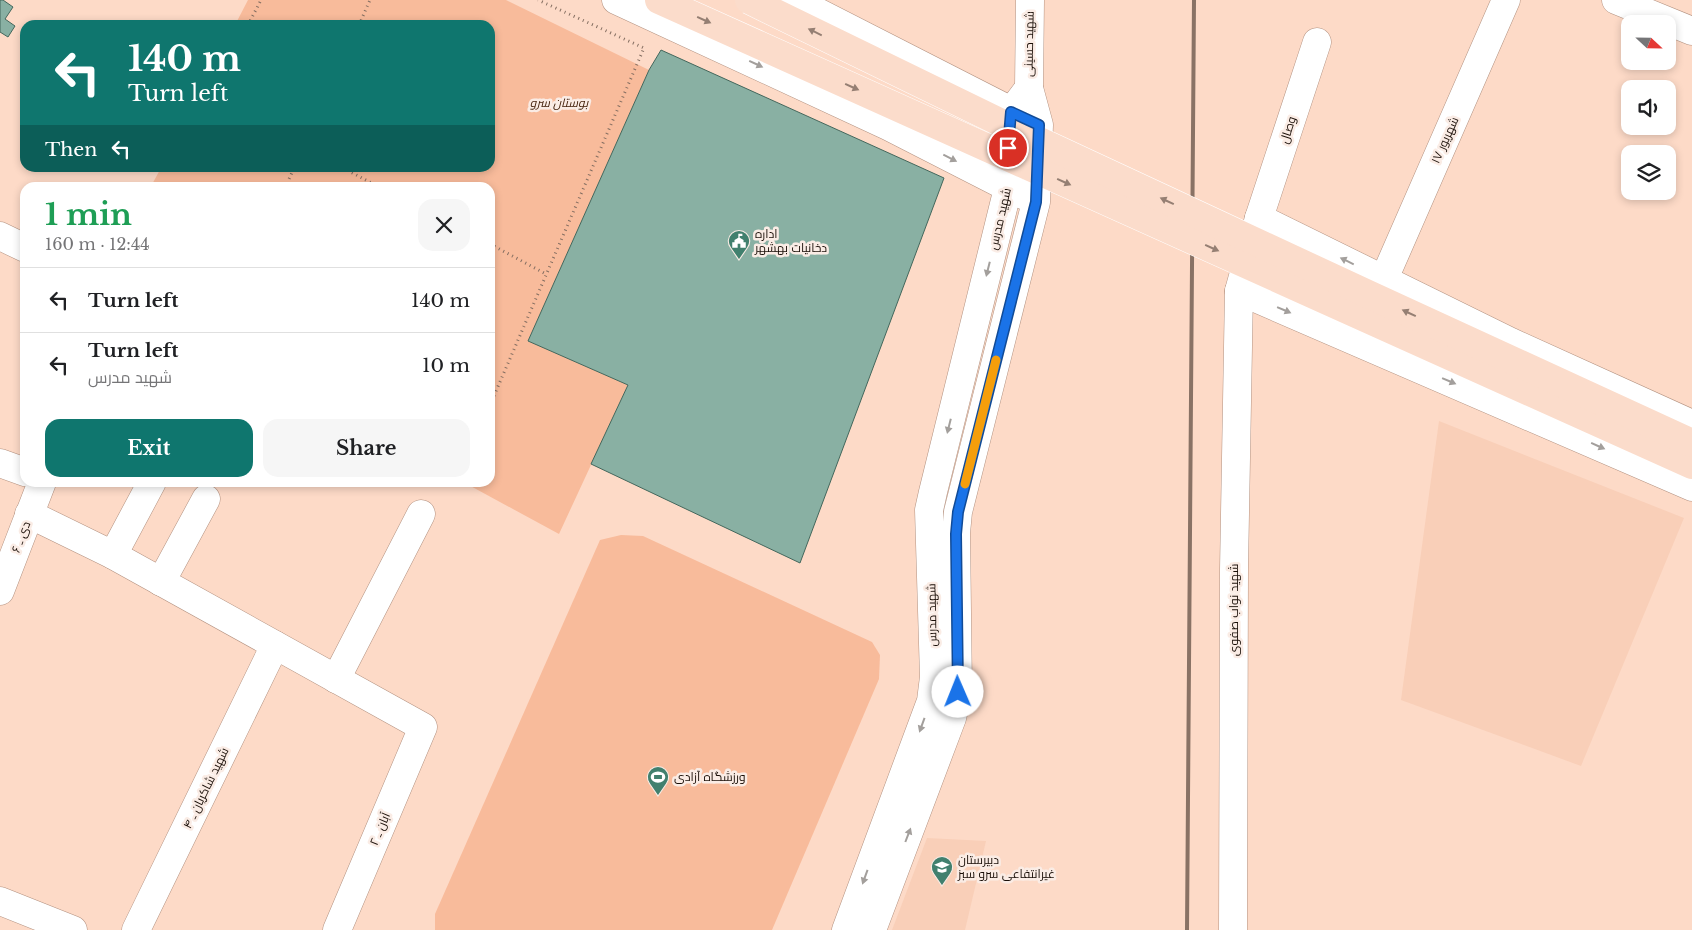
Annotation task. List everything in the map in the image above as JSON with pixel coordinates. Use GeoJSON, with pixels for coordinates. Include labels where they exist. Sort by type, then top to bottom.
{"type":"FeatureCollection","features":[{"type":"Feature","properties":{"kind":"main road"},"geometry":{"type":"LineString","coordinates":[[659,0],[1692,465]]}},
{"type":"Feature","properties":{"kind":"main road"},"geometry":{"type":"LineString","coordinates":[[749,0],[1064,152],[1370,296],[1692,443]]}},
{"type":"Feature","properties":{"kind":"street"},"geometry":{"type":"LineString","coordinates":[[616,0],[888,126],[1036,202]]}},
{"type":"Feature","properties":{"kind":"street"},"geometry":{"type":"LineString","coordinates":[[794,0],[1039,125]]}},
{"type":"Feature","properties":{"kind":"street","name":"شهید حسینی"},"geometry":{"type":"LineString","coordinates":[[1029,88],[1030,0]]}},
{"type":"Feature","properties":{"kind":"street","name":"۱۷ شهریور"},"geometry":{"type":"LineString","coordinates":[[1384,279],[1506,0]]}},
{"type":"Feature","properties":{"kind":"street"},"geometry":{"type":"LineString","coordinates":[[1616,0],[1692,31]]}},
{"type":"Feature","properties":{"kind":"street","name":"وصال"},"geometry":{"type":"LineString","coordinates":[[1239,291],[1259,218],[1317,42]]}},
{"type":"Feature","properties":{"kind":"street"},"geometry":{"type":"LineString","coordinates":[[888,126],[920,65]]}},
{"type":"Feature","properties":{"kind":"street"},"geometry":{"type":"LineString","coordinates":[[918,141],[948,79]]}},
{"type":"Feature","properties":{"kind":"street"},"geometry":{"type":"LineString","coordinates":[[1011,112],[1029,88]]}},
{"type":"Feature","properties":{"kind":"street","name":"شهید مدرس"},"geometry":{"type":"LineString","coordinates":[[872,930],[952,718],[958,692],[956,534],[958,512],[1036,202],[1039,125],[1029,88]]}},
{"type":"Feature","properties":{"kind":"street","name":"شهید مدرس"},"geometry":{"type":"LineString","coordinates":[[846,930],[930,701],[934,676],[930,510],[1008,188],[1008,148],[1011,112]]}},
{"type":"Feature","properties":{"kind":"street"},"geometry":{"type":"LineString","coordinates":[[1259,218],[1511,342],[1692,424]]}},
{"type":"Feature","properties":{"kind":"street"},"geometry":{"type":"LineString","coordinates":[[0,236],[20,246]]}},
{"type":"Feature","properties":{"kind":"street"},"geometry":{"type":"LineString","coordinates":[[1239,291],[1692,487]]}},
{"type":"Feature","properties":{"kind":"street","name":"شهید نواب صفوی"},"geometry":{"type":"LineString","coordinates":[[1233,930],[1234,569],[1239,291]]}},
{"type":"Feature","properties":{"kind":"street"},"geometry":{"type":"LineString","coordinates":[[1421,369],[1449,311]]}},
{"type":"Feature","properties":{"kind":"street"},"geometry":{"type":"LineString","coordinates":[[1484,396],[1511,342]]}},
{"type":"Feature","properties":{"kind":"street"},"geometry":{"type":"LineString","coordinates":[[0,464],[20,470]]}},
{"type":"Feature","properties":{"kind":"street","name":"دی ـ ۶"},"geometry":{"type":"LineString","coordinates":[[0,591],[40,487]]}},
{"type":"Feature","properties":{"kind":"street"},"geometry":{"type":"LineString","coordinates":[[113,555],[149,487]]}},
{"type":"Feature","properties":{"kind":"street"},"geometry":{"type":"LineString","coordinates":[[161,582],[206,500]]}},
{"type":"Feature","properties":{"kind":"street"},"geometry":{"type":"LineString","coordinates":[[29,514],[113,555],[336,679],[421,514]]}},
{"type":"Feature","properties":{"kind":"street","name":"شهید شاکریان ـ ۴"},"geometry":{"type":"LineString","coordinates":[[136,930],[275,645]]}},
{"type":"Feature","properties":{"kind":"street","name":"آبان ـ ۲"},"geometry":{"type":"LineString","coordinates":[[336,679],[423,727],[337,930]]}},
{"type":"Feature","properties":{"kind":"street"},"geometry":{"type":"LineString","coordinates":[[0,901],[73,930]]}},
{"type":"Feature","properties":{"kind":"path"},"geometry":{"type":"LineString","coordinates":[[251,20],[261,0]]}},
{"type":"Feature","properties":{"kind":"path"},"geometry":{"type":"LineString","coordinates":[[361,20],[370,0]]}},
{"type":"Feature","properties":{"kind":"path"},"geometry":{"type":"LineString","coordinates":[[495,393],[644,48],[538,0]]}},
{"type":"Feature","properties":{"kind":"path"},"geometry":{"type":"LineString","coordinates":[[351,172],[370,182]]}},
{"type":"Feature","properties":{"kind":"path"},"geometry":{"type":"LineString","coordinates":[[495,247],[546,274]]}},
{"type":"Feature","properties":{"kind":"shaded area"},"geometry":{"type":"Polygon","coordinates":[[[1439,421],[1684,518],[1581,766],[1401,700],[1439,421]]]}},
{"type":"Feature","properties":{"kind":"shaded area","name":"دبیرستان غیرانتفاعی سرو سبز"},"geometry":{"type":"Polygon","coordinates":[[[927,838],[986,841],[965,930],[892,930],[927,838]]]}},
{"type":"Feature","properties":{"kind":"green space","name":"بوستان سرو"},"geometry":{"type":"Polygon","coordinates":[[[248,0],[506,0],[649,70],[528,341],[628,385],[559,534],[472,487],[495,487],[495,182],[153,182],[159,172],[495,172],[495,20],[238,20],[248,0]]]}},
{"type":"Feature","properties":{"kind":"green space","name":"ورزشگاه آزادی"},"geometry":{"type":"Polygon","coordinates":[[[621,535],[643,536],[872,642],[880,655],[879,679],[772,930],[435,930],[435,914],[600,540],[621,535]]]}},
{"type":"Feature","properties":{"kind":"building"},"geometry":{"type":"Polygon","coordinates":[[[0,0],[13,7],[5,19],[15,26],[8,37],[0,32],[0,0]]]}},
{"type":"Feature","properties":{"kind":"building","name":"اداره دخانیات بهشهر"},"geometry":{"type":"Polygon","coordinates":[[[661,50],[944,178],[800,563],[591,464],[628,385],[528,341],[649,70],[661,50]]]}},
{"type":"Feature","properties":{"kind":"railway"},"geometry":{"type":"LineString","coordinates":[[1187,930],[1194,0]]}},
{"type":"Feature","properties":{"kind":"slow traffic"},"geometry":{"type":"LineString","coordinates":[[965,484],[996,360]]}},
{"type":"Feature","properties":{"kind":"place","name":"اداره دخانیات بهشهر"},"geometry":{"type":"Point","coordinates":[739,260]}},
{"type":"Feature","properties":{"kind":"place","name":"ورزشگاه آزادی"},"geometry":{"type":"Point","coordinates":[658,796]}},
{"type":"Feature","properties":{"kind":"place","name":"دبیرستان غیرانتفاعی سرو سبز"},"geometry":{"type":"Point","coordinates":[942,886]}},
{"type":"Feature","properties":{"kind":"route"},"geometry":{"type":"LineString","coordinates":[[958,692],[956,534],[958,512],[1036,202],[1039,125],[1011,112],[1008,148]]}}]}
